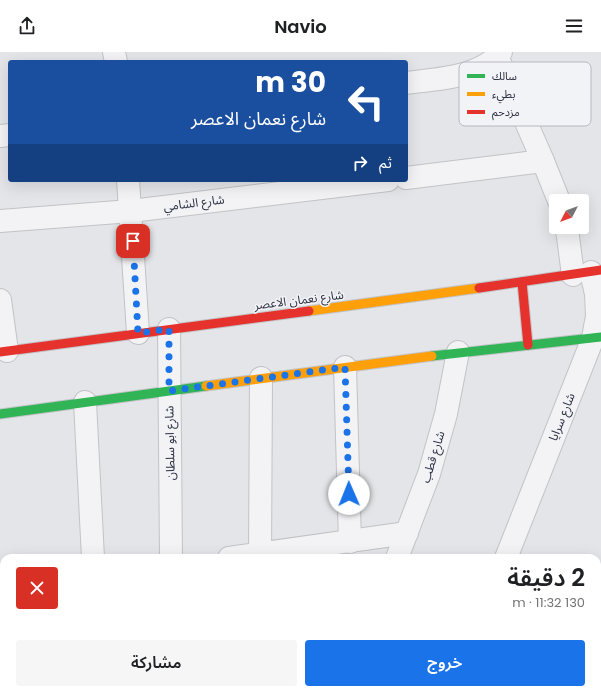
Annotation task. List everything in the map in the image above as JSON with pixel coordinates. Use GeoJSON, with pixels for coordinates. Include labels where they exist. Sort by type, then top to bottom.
{"type":"FeatureCollection","features":[{"type":"Feature","properties":{"kind":"main road","name":"شارع نعمان الاعصر"},"geometry":{"type":"LineString","coordinates":[[4,352],[588,272]]}},
{"type":"Feature","properties":{"kind":"main road"},"geometry":{"type":"LineString","coordinates":[[522,282],[528,345]]}},
{"type":"Feature","properties":{"kind":"main road"},"geometry":{"type":"LineString","coordinates":[[0,414],[458,352],[597,338]]}},
{"type":"Feature","properties":{"kind":"street"},"geometry":{"type":"LineString","coordinates":[[490,62],[499,54]]}},
{"type":"Feature","properties":{"kind":"street"},"geometry":{"type":"LineString","coordinates":[[408,83],[459,74]]}},
{"type":"Feature","properties":{"kind":"street"},"geometry":{"type":"LineString","coordinates":[[528,126],[556,194]]}},
{"type":"Feature","properties":{"kind":"street"},"geometry":{"type":"LineString","coordinates":[[408,178],[543,162]]}},
{"type":"Feature","properties":{"kind":"street"},"geometry":{"type":"LineString","coordinates":[[128,182],[138,333]]}},
{"type":"Feature","properties":{"kind":"street","name":"شارع الشامي"},"geometry":{"type":"LineString","coordinates":[[0,221],[131,211],[371,182]]}},
{"type":"Feature","properties":{"kind":"street","name":"شارع سرايا"},"geometry":{"type":"LineString","coordinates":[[508,554],[597,338],[596,294],[588,272],[568,234]]}},
{"type":"Feature","properties":{"kind":"street"},"geometry":{"type":"LineString","coordinates":[[0,300],[4,352]]}},
{"type":"Feature","properties":{"kind":"street","name":"شارع ابو سلطان"},"geometry":{"type":"LineString","coordinates":[[169,329],[171,554]]}},
{"type":"Feature","properties":{"kind":"street","name":"شارع قطب"},"geometry":{"type":"LineString","coordinates":[[399,554],[429,474],[446,414],[458,352]]}},
{"type":"Feature","properties":{"kind":"street"},"geometry":{"type":"LineString","coordinates":[[345,367],[350,542]]}},
{"type":"Feature","properties":{"kind":"street"},"geometry":{"type":"LineString","coordinates":[[260,554],[261,378]]}},
{"type":"Feature","properties":{"kind":"street"},"geometry":{"type":"LineString","coordinates":[[85,402],[93,554]]}},
{"type":"Feature","properties":{"kind":"street"},"geometry":{"type":"LineString","coordinates":[[273,554],[407,533]]}},
{"type":"Feature","properties":{"kind":"traffic: fast"},"geometry":{"type":"LineString","coordinates":[[432,356],[601,337]]}},
{"type":"Feature","properties":{"kind":"traffic: fast"},"geometry":{"type":"LineString","coordinates":[[0,414],[206,386]]}},
{"type":"Feature","properties":{"kind":"traffic: slow"},"geometry":{"type":"LineString","coordinates":[[309,311],[479,288]]}},
{"type":"Feature","properties":{"kind":"traffic: slow"},"geometry":{"type":"LineString","coordinates":[[206,386],[432,356]]}},
{"type":"Feature","properties":{"kind":"traffic: jam"},"geometry":{"type":"LineString","coordinates":[[479,288],[601,270]]}},
{"type":"Feature","properties":{"kind":"traffic: jam"},"geometry":{"type":"LineString","coordinates":[[522,282],[528,345]]}},
{"type":"Feature","properties":{"kind":"traffic: jam"},"geometry":{"type":"LineString","coordinates":[[0,352],[309,311]]}},
{"type":"Feature","properties":{"kind":"route"},"geometry":{"type":"LineString","coordinates":[[133,241],[138,333],[169,329],[169,391],[345,367],[349,494]]}}]}
